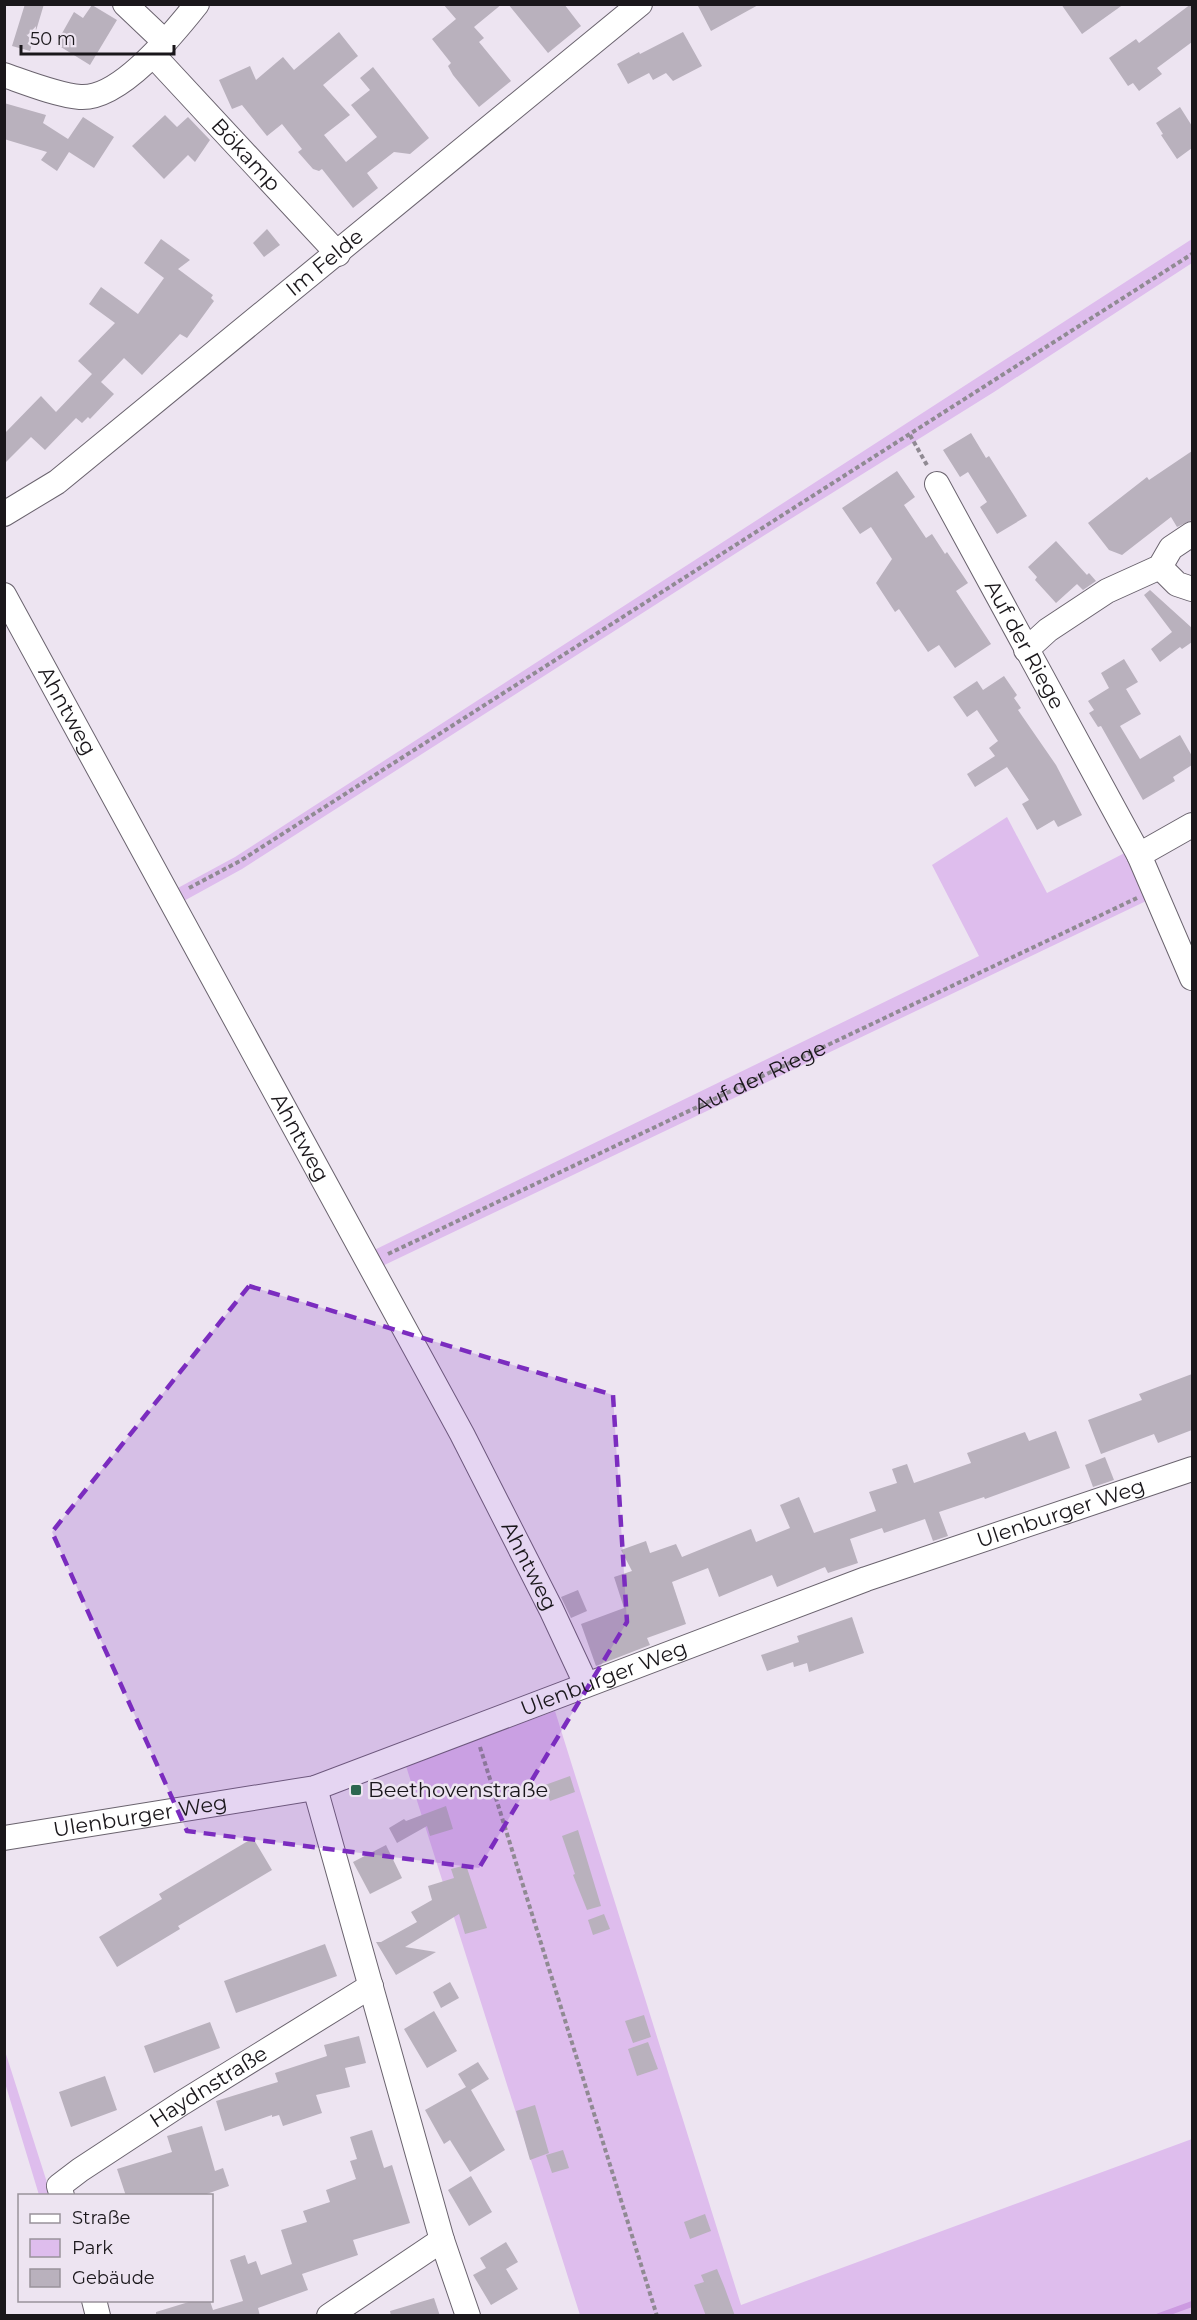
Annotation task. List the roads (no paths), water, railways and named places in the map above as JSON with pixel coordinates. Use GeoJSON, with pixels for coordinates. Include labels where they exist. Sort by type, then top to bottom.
{"type":"FeatureCollection","features":[{"type":"Feature","properties":{"kind":"street","name":"Bökamp"},"geometry":{"type":"LineString","coordinates":[[125,4],[160,49],[338,254]]}},
{"type":"Feature","properties":{"kind":"street"},"geometry":{"type":"LineString","coordinates":[[4,75],[81,98],[105,93],[160,49],[197,4]]}},
{"type":"Feature","properties":{"kind":"street","name":"Im Felde"},"geometry":{"type":"LineString","coordinates":[[4,514],[57,482],[338,254],[640,4]]}},
{"type":"Feature","properties":{"kind":"street","name":"Auf der Riege"},"geometry":{"type":"LineString","coordinates":[[937,484],[1139,855],[1192,978]]}},
{"type":"Feature","properties":{"kind":"street"},"geometry":{"type":"LineString","coordinates":[[1026,650],[1048,630],[1107,591],[1160,567],[1171,548],[1192,534]]}},
{"type":"Feature","properties":{"kind":"street"},"geometry":{"type":"LineString","coordinates":[[1160,567],[1177,584],[1192,589]]}},
{"type":"Feature","properties":{"kind":"street","name":"Ahntweg"},"geometry":{"type":"LineString","coordinates":[[4,595],[462,1434],[551,1609],[586,1684]]}},
{"type":"Feature","properties":{"kind":"street"},"geometry":{"type":"LineString","coordinates":[[1139,855],[1192,825]]}},
{"type":"Feature","properties":{"kind":"street","name":"Ulenburger Weg"},"geometry":{"type":"LineString","coordinates":[[4,1838],[315,1788],[866,1579],[1192,1469]]}},
{"type":"Feature","properties":{"kind":"street"},"geometry":{"type":"LineString","coordinates":[[315,1788],[442,2240],[468,2316]]}},
{"type":"Feature","properties":{"kind":"street","name":"Haydnstraße"},"geometry":{"type":"LineString","coordinates":[[62,2194],[60,2186],[80,2170],[192,2097],[371,1986]]}},
{"type":"Feature","properties":{"kind":"street"},"geometry":{"type":"LineString","coordinates":[[329,2316],[442,2240]]}},
{"type":"Feature","properties":{"kind":"waterway"},"geometry":{"type":"LineString","coordinates":[[1159,2316],[1192,2304]]}},
{"type":"Feature","properties":{"kind":"place","name":"Beethovenstraße"},"geometry":{"type":"Point","coordinates":[356,1790]}}]}
